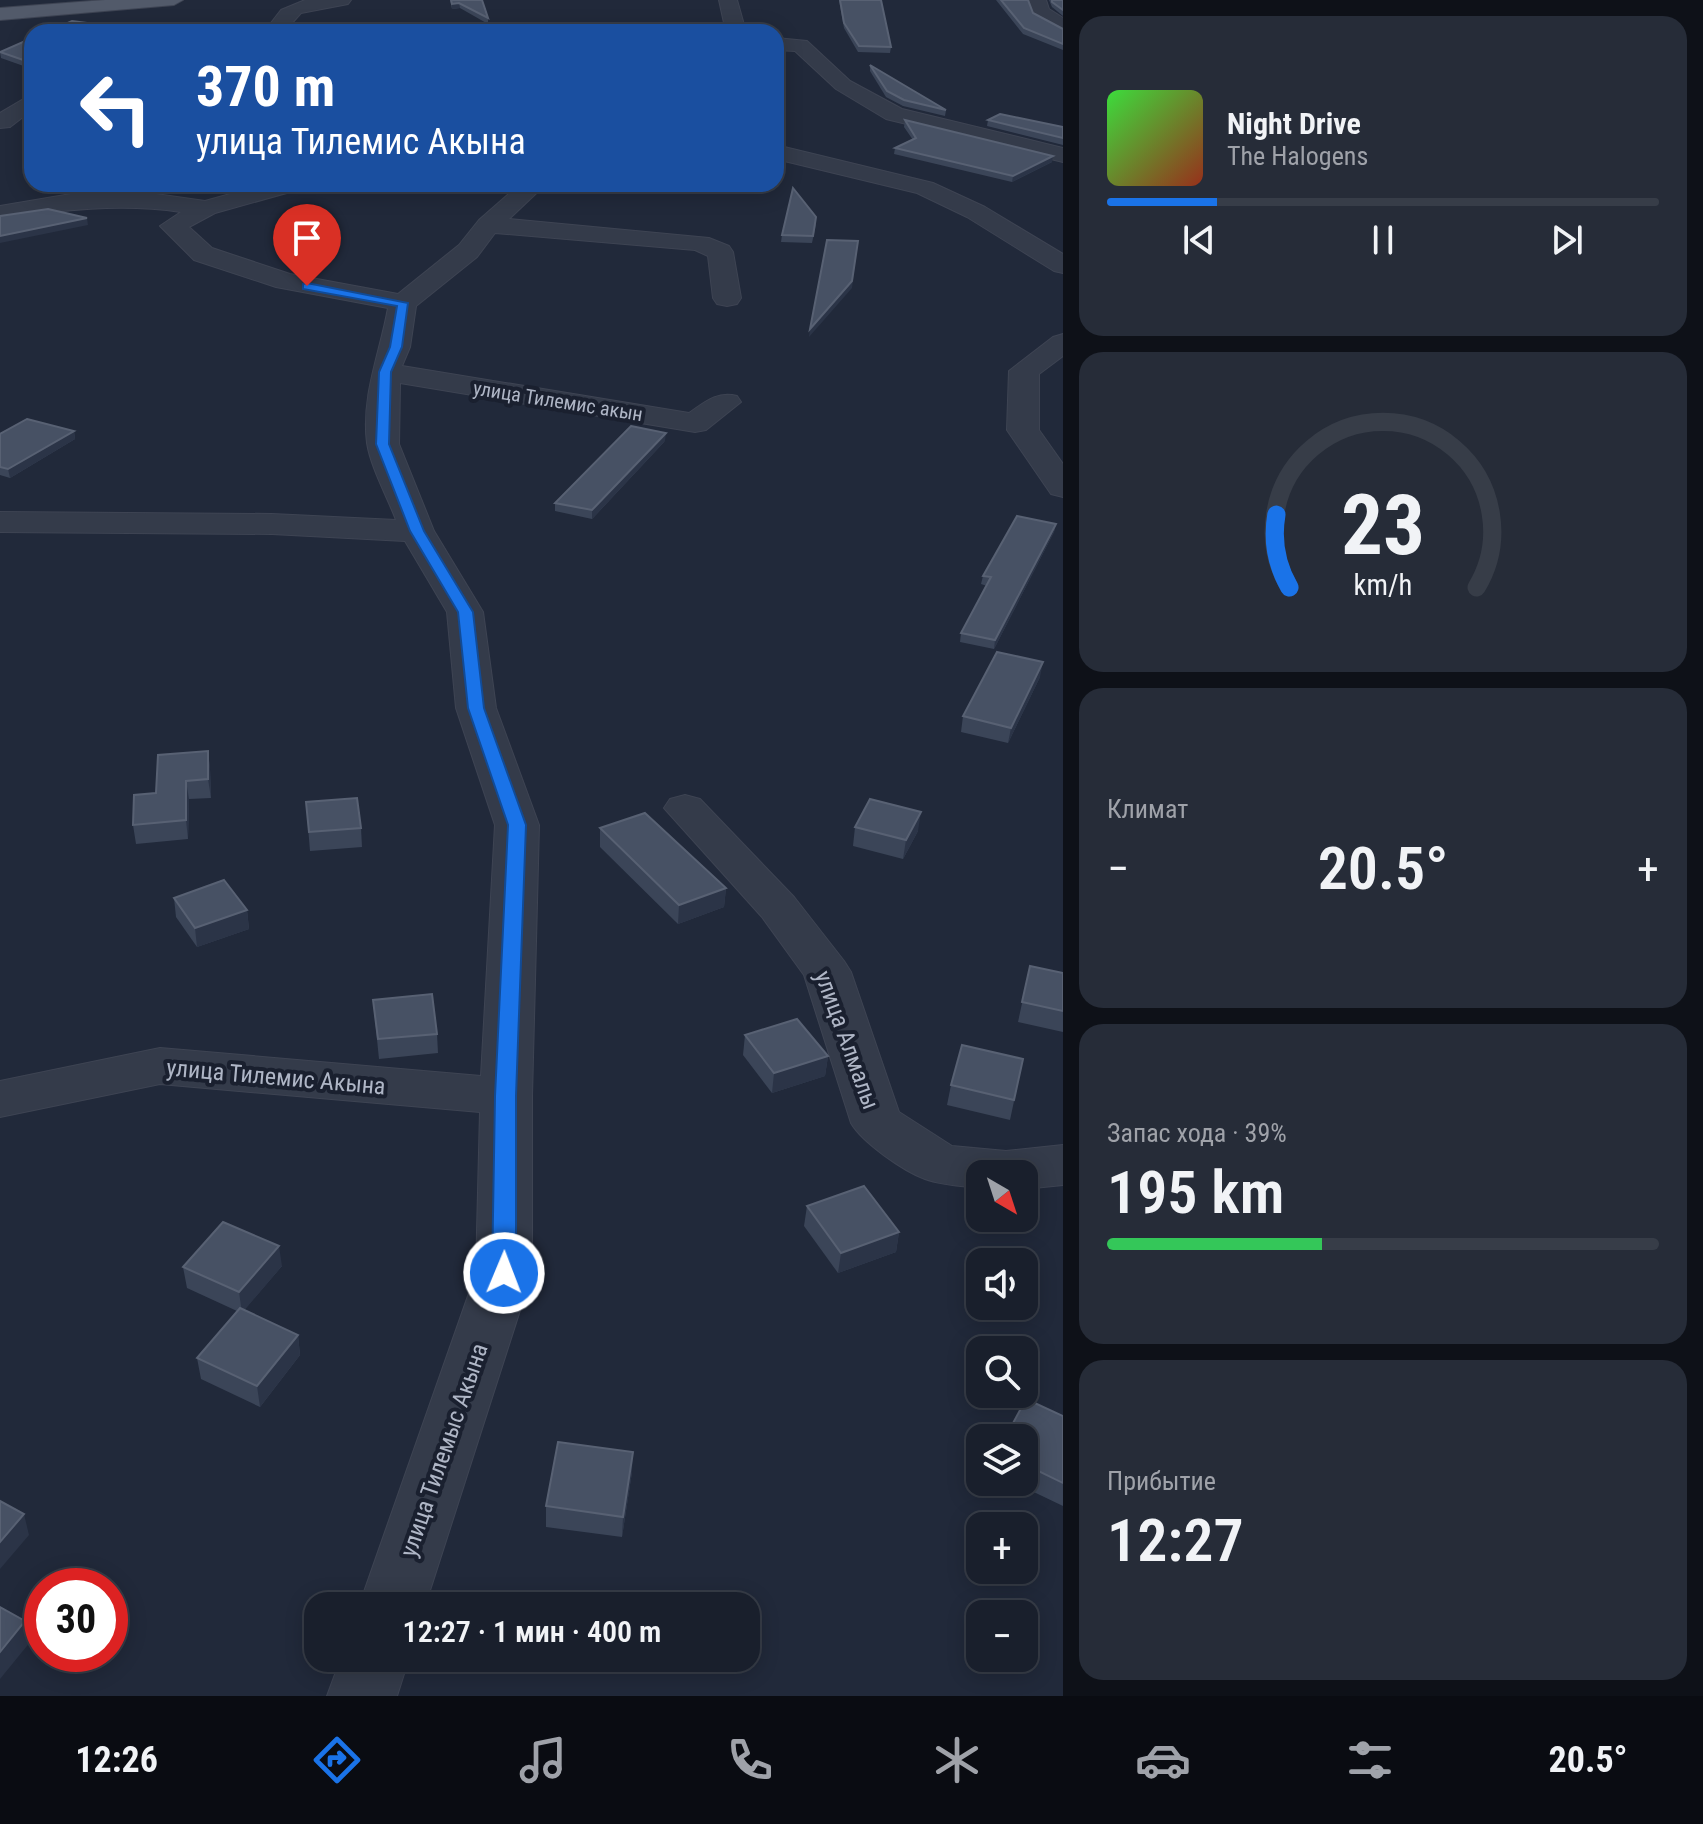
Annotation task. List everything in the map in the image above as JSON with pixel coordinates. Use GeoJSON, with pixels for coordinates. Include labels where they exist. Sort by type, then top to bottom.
{"type":"FeatureCollection","features":[{"type":"Feature","properties":{"kind":"main road"},"geometry":{"type":"LineString","coordinates":[[0,6],[68,0]]}},
{"type":"Feature","properties":{"kind":"main road"},"geometry":{"type":"LineString","coordinates":[[0,14],[174,0]]}},
{"type":"Feature","properties":{"kind":"street"},"geometry":{"type":"LineString","coordinates":[[279,24],[285,14],[294,8],[342,0]]}},
{"type":"Feature","properties":{"kind":"street"},"geometry":{"type":"LineString","coordinates":[[728,0],[734,24]]}},
{"type":"Feature","properties":{"kind":"street"},"geometry":{"type":"LineString","coordinates":[[1037,0],[1041,12],[1063,26]]}},
{"type":"Feature","properties":{"kind":"street"},"geometry":{"type":"LineString","coordinates":[[784,44],[800,45],[843,85],[894,114],[1063,155]]}},
{"type":"Feature","properties":{"kind":"street"},"geometry":{"type":"LineString","coordinates":[[2,122],[24,106]]}},
{"type":"Feature","properties":{"kind":"street"},"geometry":{"type":"LineString","coordinates":[[784,154],[925,188],[976,212],[1063,265]]}},
{"type":"Feature","properties":{"kind":"street"},"geometry":{"type":"LineString","coordinates":[[264,192],[206,208],[173,226],[203,254],[285,281],[403,303],[468,251],[488,225],[525,192]]}},
{"type":"Feature","properties":{"kind":"street"},"geometry":{"type":"LineString","coordinates":[[0,213],[71,201],[142,199],[206,208]]}},
{"type":"Feature","properties":{"kind":"street"},"geometry":{"type":"LineString","coordinates":[[488,225],[700,243],[720,252],[727,298]]}},
{"type":"Feature","properties":{"kind":"street","name":"улица Тилемыс Акына"},"geometry":{"type":"LineString","coordinates":[[397,1592],[504,1273],[506,1096],[517,825],[476,708],[465,612],[417,531],[383,444],[385,372],[396,347],[403,303]]}},
{"type":"Feature","properties":{"kind":"street"},"geometry":{"type":"LineString","coordinates":[[1063,343],[1024,371],[1023,430],[1063,487]]}},
{"type":"Feature","properties":{"kind":"street","name":"улица Тилемис акын"},"geometry":{"type":"LineString","coordinates":[[385,372],[695,423],[726,402]]}},
{"type":"Feature","properties":{"kind":"street"},"geometry":{"type":"LineString","coordinates":[[0,522],[272,524],[417,531]]}},
{"type":"Feature","properties":{"kind":"street","name":"улица Алмалы"},"geometry":{"type":"LineString","coordinates":[[685,808],[778,907],[827,972],[877,1123],[940,1164],[1006,1171],[1063,1165]]}},
{"type":"Feature","properties":{"kind":"street","name":"улица Тилемис Акына"},"geometry":{"type":"LineString","coordinates":[[0,1099],[160,1066],[506,1096]]}},
{"type":"Feature","properties":{"kind":"street"},"geometry":{"type":"LineString","coordinates":[[362,1696],[370,1672]]}},
{"type":"Feature","properties":{"kind":"building"},"geometry":{"type":"Polygon","coordinates":[[[451,0],[482,0],[488,18],[459,3],[452,4],[451,0]]]}},
{"type":"Feature","properties":{"kind":"building"},"geometry":{"type":"Polygon","coordinates":[[[840,0],[881,0],[891,47],[859,46],[844,23],[840,0]]]}},
{"type":"Feature","properties":{"kind":"building"},"geometry":{"type":"Polygon","coordinates":[[[1001,0],[1028,0],[1033,13],[1063,29],[1063,44],[1024,28],[1001,0]]]}},
{"type":"Feature","properties":{"kind":"building"},"geometry":{"type":"Polygon","coordinates":[[[1063,0],[1063,10],[1052,2],[1063,0]]]}},
{"type":"Feature","properties":{"kind":"building"},"geometry":{"type":"Polygon","coordinates":[[[72,21],[90,24],[65,24],[72,21]]]}},
{"type":"Feature","properties":{"kind":"building"},"geometry":{"type":"Polygon","coordinates":[[[24,42],[24,60],[0,52],[24,42]]]}},
{"type":"Feature","properties":{"kind":"building"},"geometry":{"type":"Polygon","coordinates":[[[870,65],[946,110],[904,100],[887,91],[870,65]]]}},
{"type":"Feature","properties":{"kind":"building"},"geometry":{"type":"Polygon","coordinates":[[[1000,114],[1063,127],[1063,138],[988,120],[1000,114]]]}},
{"type":"Feature","properties":{"kind":"building"},"geometry":{"type":"Polygon","coordinates":[[[905,120],[1053,156],[1013,176],[895,148],[916,138],[905,120]]]}},
{"type":"Feature","properties":{"kind":"building"},"geometry":{"type":"Polygon","coordinates":[[[793,188],[816,217],[813,236],[782,235],[793,188]]]}},
{"type":"Feature","properties":{"kind":"building"},"geometry":{"type":"Polygon","coordinates":[[[48,209],[87,218],[0,236],[0,216],[48,209]]]}},
{"type":"Feature","properties":{"kind":"building"},"geometry":{"type":"Polygon","coordinates":[[[827,240],[858,241],[852,281],[810,329],[827,240]]]}},
{"type":"Feature","properties":{"kind":"building"},"geometry":{"type":"Polygon","coordinates":[[[27,419],[74,431],[8,469],[0,467],[0,434],[27,419]]]}},
{"type":"Feature","properties":{"kind":"building"},"geometry":{"type":"Polygon","coordinates":[[[631,426],[666,433],[592,510],[555,503],[631,426]]]}},
{"type":"Feature","properties":{"kind":"building"},"geometry":{"type":"Polygon","coordinates":[[[1017,516],[1056,524],[995,640],[961,633],[991,577],[983,576],[1017,516]]]}},
{"type":"Feature","properties":{"kind":"building"},"geometry":{"type":"Polygon","coordinates":[[[997,652],[1043,662],[1011,728],[963,716],[997,652]]]}},
{"type":"Feature","properties":{"kind":"building"},"geometry":{"type":"Polygon","coordinates":[[[208,751],[208,779],[186,781],[186,820],[133,825],[134,795],[156,793],[158,755],[208,751]]]}},
{"type":"Feature","properties":{"kind":"building"},"geometry":{"type":"Polygon","coordinates":[[[357,798],[361,828],[309,832],[306,802],[357,798]]]}},
{"type":"Feature","properties":{"kind":"building"},"geometry":{"type":"Polygon","coordinates":[[[870,799],[921,812],[906,840],[855,827],[870,799]]]}},
{"type":"Feature","properties":{"kind":"building"},"geometry":{"type":"Polygon","coordinates":[[[645,813],[726,888],[679,905],[600,828],[645,813]]]}},
{"type":"Feature","properties":{"kind":"building"},"geometry":{"type":"Polygon","coordinates":[[[224,880],[247,910],[195,928],[174,898],[224,880]]]}},
{"type":"Feature","properties":{"kind":"building"},"geometry":{"type":"Polygon","coordinates":[[[1030,966],[1063,973],[1063,1011],[1022,1002],[1030,966]]]}},
{"type":"Feature","properties":{"kind":"building"},"geometry":{"type":"Polygon","coordinates":[[[432,994],[437,1034],[378,1039],[373,1000],[432,994]]]}},
{"type":"Feature","properties":{"kind":"building"},"geometry":{"type":"Polygon","coordinates":[[[797,1019],[828,1056],[774,1073],[745,1035],[797,1019]]]}},
{"type":"Feature","properties":{"kind":"building"},"geometry":{"type":"Polygon","coordinates":[[[962,1045],[1023,1059],[1014,1100],[951,1085],[962,1045]]]}},
{"type":"Feature","properties":{"kind":"building"},"geometry":{"type":"Polygon","coordinates":[[[864,1186],[899,1232],[841,1253],[807,1206],[864,1186]]]}},
{"type":"Feature","properties":{"kind":"building"},"geometry":{"type":"Polygon","coordinates":[[[223,1222],[279,1246],[239,1292],[183,1267],[223,1222]]]}},
{"type":"Feature","properties":{"kind":"building"},"geometry":{"type":"Polygon","coordinates":[[[240,1308],[298,1335],[257,1386],[197,1358],[240,1308]]]}},
{"type":"Feature","properties":{"kind":"building"},"geometry":{"type":"Polygon","coordinates":[[[1038,1405],[1063,1416],[1063,1483],[1038,1471],[1038,1424],[1013,1424],[1021,1408],[1038,1408],[1038,1405]]]}},
{"type":"Feature","properties":{"kind":"building"},"geometry":{"type":"Polygon","coordinates":[[[558,1442],[633,1452],[623,1517],[546,1506],[558,1442]]]}},
{"type":"Feature","properties":{"kind":"building"},"geometry":{"type":"Polygon","coordinates":[[[0,1501],[24,1514],[0,1542],[0,1501]]]}},
{"type":"Feature","properties":{"kind":"building"},"geometry":{"type":"Polygon","coordinates":[[[0,1607],[24,1622],[0,1652],[0,1607]]]}},
{"type":"Feature","properties":{"kind":"route"},"geometry":{"type":"LineString","coordinates":[[307,286],[403,303],[396,347],[385,372],[383,444],[417,531],[465,612],[476,708],[517,825],[506,1096],[504,1273]]}}]}
